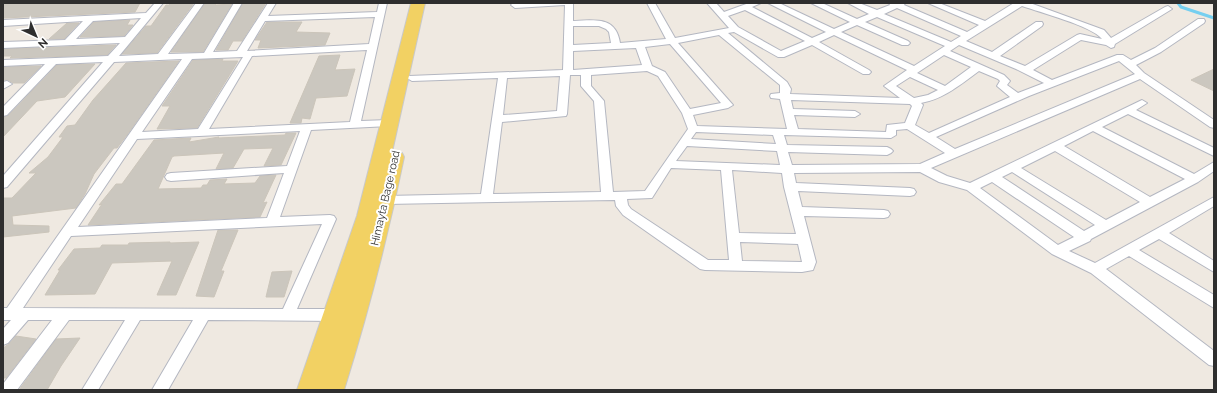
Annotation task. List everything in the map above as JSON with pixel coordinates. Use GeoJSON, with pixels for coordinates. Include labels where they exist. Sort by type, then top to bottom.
{"type":"FeatureCollection","features":[{"type":"Feature","properties":{"kind":"main road"},"geometry":{"type":"LineString","coordinates":[[310,390],[345,315],[418,3]]}},
{"type":"Feature","properties":{"kind":"main road","name":"Himayta Bage road"},"geometry":{"type":"LineString","coordinates":[[331,390],[345,315],[386,200],[428,3]]}},
{"type":"Feature","properties":{"kind":"street"},"geometry":{"type":"LineString","coordinates":[[3,184],[159,3]]}},
{"type":"Feature","properties":{"kind":"street"},"geometry":{"type":"LineString","coordinates":[[161,57],[200,3]]}},
{"type":"Feature","properties":{"kind":"street"},"geometry":{"type":"LineString","coordinates":[[206,55],[238,3]]}},
{"type":"Feature","properties":{"kind":"street"},"geometry":{"type":"LineString","coordinates":[[202,132],[272,3]]}},
{"type":"Feature","properties":{"kind":"street"},"geometry":{"type":"LineString","coordinates":[[355,124],[383,3]]}},
{"type":"Feature","properties":{"kind":"street"},"geometry":{"type":"LineString","coordinates":[[515,5],[562,3]]}},
{"type":"Feature","properties":{"kind":"street"},"geometry":{"type":"LineString","coordinates":[[497,119],[562,114],[568,48],[569,3]]}},
{"type":"Feature","properties":{"kind":"street"},"geometry":{"type":"LineString","coordinates":[[651,3],[672,41],[728,105],[687,113]]}},
{"type":"Feature","properties":{"kind":"street"},"geometry":{"type":"LineString","coordinates":[[711,3],[735,29],[781,55],[897,4],[968,36]]}},
{"type":"Feature","properties":{"kind":"street"},"geometry":{"type":"LineString","coordinates":[[722,15],[757,3]]}},
{"type":"Feature","properties":{"kind":"street"},"geometry":{"type":"LineString","coordinates":[[772,3],[833,32],[944,90]]}},
{"type":"Feature","properties":{"kind":"street"},"geometry":{"type":"LineString","coordinates":[[815,3],[905,42]]}},
{"type":"Feature","properties":{"kind":"street"},"geometry":{"type":"LineString","coordinates":[[852,3],[951,47],[993,56],[1026,70],[1053,84]]}},
{"type":"Feature","properties":{"kind":"street"},"geometry":{"type":"LineString","coordinates":[[932,3],[986,25]]}},
{"type":"Feature","properties":{"kind":"street"},"geometry":{"type":"LineString","coordinates":[[908,126],[918,105],[889,86],[1021,3],[1101,32],[1120,57],[1130,64],[1141,76],[1214,125]]}},
{"type":"Feature","properties":{"kind":"street"},"geometry":{"type":"LineString","coordinates":[[746,7],[866,72]]}},
{"type":"Feature","properties":{"kind":"street"},"geometry":{"type":"LineString","coordinates":[[1026,70],[1080,37],[1110,43],[1168,9]]}},
{"type":"Feature","properties":{"kind":"street"},"geometry":{"type":"LineString","coordinates":[[262,19],[380,14]]}},
{"type":"Feature","properties":{"kind":"street"},"geometry":{"type":"LineString","coordinates":[[3,23],[150,15]]}},
{"type":"Feature","properties":{"kind":"street"},"geometry":{"type":"LineString","coordinates":[[68,42],[91,18]]}},
{"type":"Feature","properties":{"kind":"street"},"geometry":{"type":"LineString","coordinates":[[1130,64],[1158,50],[1200,21]]}},
{"type":"Feature","properties":{"kind":"street"},"geometry":{"type":"LineString","coordinates":[[569,24],[607,25],[613,30],[616,46]]}},
{"type":"Feature","properties":{"kind":"street"},"geometry":{"type":"LineString","coordinates":[[993,56],[1039,24]]}},
{"type":"Feature","properties":{"kind":"street"},"geometry":{"type":"LineString","coordinates":[[568,48],[640,45],[672,41],[735,29]]}},
{"type":"Feature","properties":{"kind":"street"},"geometry":{"type":"LineString","coordinates":[[721,32],[784,84],[786,89],[780,96]]}},
{"type":"Feature","properties":{"kind":"street"},"geometry":{"type":"LineString","coordinates":[[3,45],[126,40]]}},
{"type":"Feature","properties":{"kind":"street"},"geometry":{"type":"LineString","coordinates":[[640,45],[648,68]]}},
{"type":"Feature","properties":{"kind":"street"},"geometry":{"type":"LineString","coordinates":[[3,63],[245,54],[373,47]]}},
{"type":"Feature","properties":{"kind":"street"},"geometry":{"type":"LineString","coordinates":[[951,47],[978,67],[1004,79],[1005,81],[1002,86],[1018,98]]}},
{"type":"Feature","properties":{"kind":"street"},"geometry":{"type":"LineString","coordinates":[[3,338],[13,314],[67,232],[189,56]]}},
{"type":"Feature","properties":{"kind":"street"},"geometry":{"type":"LineString","coordinates":[[928,137],[1018,98],[1120,57]]}},
{"type":"Feature","properties":{"kind":"street"},"geometry":{"type":"LineString","coordinates":[[3,113],[54,61]]}},
{"type":"Feature","properties":{"kind":"street"},"geometry":{"type":"LineString","coordinates":[[780,96],[911,101],[931,98],[978,67]]}},
{"type":"Feature","properties":{"kind":"street"},"geometry":{"type":"LineString","coordinates":[[412,78],[586,72],[648,68],[658,71],[665,77],[687,113],[693,129]]}},
{"type":"Feature","properties":{"kind":"street"},"geometry":{"type":"LineString","coordinates":[[586,72],[586,85],[599,101],[607,196]]}},
{"type":"Feature","properties":{"kind":"street"},"geometry":{"type":"LineString","coordinates":[[486,198],[503,74]]}},
{"type":"Feature","properties":{"kind":"street"},"geometry":{"type":"LineString","coordinates":[[668,164],[786,169],[922,168],[954,153],[1141,76]]}},
{"type":"Feature","properties":{"kind":"street"},"geometry":{"type":"LineString","coordinates":[[780,96],[789,112],[793,132]]}},
{"type":"Feature","properties":{"kind":"street"},"geometry":{"type":"LineString","coordinates":[[850,99],[860,134]]}},
{"type":"Feature","properties":{"kind":"street"},"geometry":{"type":"LineString","coordinates":[[971,187],[1142,103]]}},
{"type":"Feature","properties":{"kind":"street"},"geometry":{"type":"LineString","coordinates":[[1128,110],[1214,152]]}},
{"type":"Feature","properties":{"kind":"street"},"geometry":{"type":"LineString","coordinates":[[789,112],[855,114]]}},
{"type":"Feature","properties":{"kind":"street"},"geometry":{"type":"LineString","coordinates":[[133,136],[390,123]]}},
{"type":"Feature","properties":{"kind":"street"},"geometry":{"type":"LineString","coordinates":[[272,222],[307,126]]}},
{"type":"Feature","properties":{"kind":"street"},"geometry":{"type":"LineString","coordinates":[[693,129],[890,135],[891,126],[908,126],[954,153]]}},
{"type":"Feature","properties":{"kind":"street"},"geometry":{"type":"LineString","coordinates":[[1093,127],[1194,179]]}},
{"type":"Feature","properties":{"kind":"street"},"geometry":{"type":"LineString","coordinates":[[386,200],[648,195],[693,129]]}},
{"type":"Feature","properties":{"kind":"street"},"geometry":{"type":"LineString","coordinates":[[620,196],[622,206],[626,212],[698,262],[710,266],[808,266],[809,262],[790,187],[778,131]]}},
{"type":"Feature","properties":{"kind":"street"},"geometry":{"type":"LineString","coordinates":[[683,142],[781,148],[887,151]]}},
{"type":"Feature","properties":{"kind":"street"},"geometry":{"type":"LineString","coordinates":[[1055,146],[1149,202]]}},
{"type":"Feature","properties":{"kind":"street"},"geometry":{"type":"LineString","coordinates":[[726,166],[736,266]]}},
{"type":"Feature","properties":{"kind":"street"},"geometry":{"type":"LineString","coordinates":[[1057,251],[1085,238],[1194,179],[1214,166]]}},
{"type":"Feature","properties":{"kind":"street"},"geometry":{"type":"LineString","coordinates":[[1012,167],[1106,226]]}},
{"type":"Feature","properties":{"kind":"street"},"geometry":{"type":"LineString","coordinates":[[922,168],[943,179],[971,187],[1057,251],[1096,269],[1214,360]]}},
{"type":"Feature","properties":{"kind":"street"},"geometry":{"type":"LineString","coordinates":[[171,177],[292,169]]}},
{"type":"Feature","properties":{"kind":"street"},"geometry":{"type":"LineString","coordinates":[[993,177],[1085,238]]}},
{"type":"Feature","properties":{"kind":"street"},"geometry":{"type":"LineString","coordinates":[[790,187],[910,192]]}},
{"type":"Feature","properties":{"kind":"street"},"geometry":{"type":"LineString","coordinates":[[1096,269],[1213,202]]}},
{"type":"Feature","properties":{"kind":"street"},"geometry":{"type":"LineString","coordinates":[[796,211],[884,214]]}},
{"type":"Feature","properties":{"kind":"street"},"geometry":{"type":"LineString","coordinates":[[67,232],[330,219],[287,315]]}},
{"type":"Feature","properties":{"kind":"street"},"geometry":{"type":"LineString","coordinates":[[1159,233],[1214,267]]}},
{"type":"Feature","properties":{"kind":"street"},"geometry":{"type":"LineString","coordinates":[[733,237],[803,239]]}},
{"type":"Feature","properties":{"kind":"street"},"geometry":{"type":"LineString","coordinates":[[1129,250],[1214,302]]}},
{"type":"Feature","properties":{"kind":"street"},"geometry":{"type":"LineString","coordinates":[[13,314],[345,315]]}},
{"type":"Feature","properties":{"kind":"street"},"geometry":{"type":"LineString","coordinates":[[8,390],[65,314]]}},
{"type":"Feature","properties":{"kind":"street"},"geometry":{"type":"LineString","coordinates":[[90,390],[136,315]]}},
{"type":"Feature","properties":{"kind":"street"},"geometry":{"type":"LineString","coordinates":[[160,390],[204,315]]}},
{"type":"Feature","properties":{"kind":"building"},"geometry":{"type":"Polygon","coordinates":[[[3,3],[140,3],[135,12],[3,18],[3,3]]]}},
{"type":"Feature","properties":{"kind":"building"},"geometry":{"type":"Polygon","coordinates":[[[171,3],[194,3],[157,53],[122,54],[146,26],[151,26],[166,5],[171,3]]]}},
{"type":"Feature","properties":{"kind":"building"},"geometry":{"type":"Polygon","coordinates":[[[205,3],[217,3],[215,5],[232,4],[203,52],[171,52],[205,3]]]}},
{"type":"Feature","properties":{"kind":"building"},"geometry":{"type":"Polygon","coordinates":[[[243,3],[266,3],[242,41],[233,41],[228,50],[216,50],[243,3]]]}},
{"type":"Feature","properties":{"kind":"building"},"geometry":{"type":"Polygon","coordinates":[[[130,20],[127,25],[133,25],[124,36],[80,37],[94,22],[130,20]]]}},
{"type":"Feature","properties":{"kind":"building"},"geometry":{"type":"Polygon","coordinates":[[[267,22],[302,22],[296,32],[330,33],[325,45],[258,48],[261,40],[255,40],[267,22]]]}},
{"type":"Feature","properties":{"kind":"building"},"geometry":{"type":"Polygon","coordinates":[[[67,23],[79,23],[64,39],[49,39],[67,23]]]}},
{"type":"Feature","properties":{"kind":"building"},"geometry":{"type":"Polygon","coordinates":[[[116,45],[107,55],[10,58],[12,56],[3,56],[3,49],[116,45]]]}},
{"type":"Feature","properties":{"kind":"building"},"geometry":{"type":"Polygon","coordinates":[[[340,55],[335,70],[355,69],[347,96],[316,98],[310,119],[302,118],[301,123],[290,123],[319,56],[340,55]]]}},
{"type":"Feature","properties":{"kind":"building"},"geometry":{"type":"Polygon","coordinates":[[[223,59],[222,61],[238,61],[197,128],[157,129],[170,106],[162,106],[193,60],[223,59]]]}},
{"type":"Feature","properties":{"kind":"building"},"geometry":{"type":"Polygon","coordinates":[[[179,61],[127,135],[117,148],[114,148],[94,174],[85,194],[76,208],[12,216],[13,225],[49,226],[49,232],[3,237],[3,198],[12,198],[36,173],[29,173],[48,157],[63,137],[59,137],[67,126],[75,125],[93,100],[126,63],[179,61]]]}},
{"type":"Feature","properties":{"kind":"building"},"geometry":{"type":"Polygon","coordinates":[[[95,64],[65,97],[37,101],[3,137],[3,117],[8,116],[57,65],[95,64]]]}},
{"type":"Feature","properties":{"kind":"building"},"geometry":{"type":"Polygon","coordinates":[[[41,66],[24,83],[13,83],[8,80],[3,80],[3,67],[41,66]]]}},
{"type":"Feature","properties":{"kind":"building"},"geometry":{"type":"Polygon","coordinates":[[[1214,69],[1214,91],[1191,80],[1214,69]]]}},
{"type":"Feature","properties":{"kind":"building"},"geometry":{"type":"Polygon","coordinates":[[[286,133],[296,133],[281,165],[264,166],[273,148],[244,149],[233,168],[216,169],[224,153],[174,156],[172,157],[158,189],[201,188],[203,185],[207,185],[210,180],[227,179],[224,184],[255,183],[260,176],[276,175],[263,203],[267,202],[260,217],[88,225],[102,204],[99,205],[116,184],[122,184],[154,140],[191,138],[189,142],[219,137],[218,138],[285,135],[286,133]]]}},
{"type":"Feature","properties":{"kind":"building"},"geometry":{"type":"Polygon","coordinates":[[[218,230],[238,230],[221,271],[224,271],[214,297],[196,296],[218,230]]]}},
{"type":"Feature","properties":{"kind":"building"},"geometry":{"type":"Polygon","coordinates":[[[199,242],[176,295],[157,295],[172,261],[112,263],[95,294],[45,295],[60,270],[58,270],[74,249],[100,248],[102,245],[128,245],[129,243],[199,242]]]}},
{"type":"Feature","properties":{"kind":"building"},"geometry":{"type":"Polygon","coordinates":[[[292,271],[284,297],[266,297],[272,272],[292,271]]]}},
{"type":"Feature","properties":{"kind":"building"},"geometry":{"type":"Polygon","coordinates":[[[16,336],[36,339],[6,378],[3,378],[3,348],[16,336]]]}},
{"type":"Feature","properties":{"kind":"building"},"geometry":{"type":"Polygon","coordinates":[[[80,338],[47,390],[19,390],[56,339],[80,338]]]}},
{"type":"Feature","properties":{"kind":"waterway"},"geometry":{"type":"LineString","coordinates":[[1178,3],[1181,7],[1214,18]]}}]}
